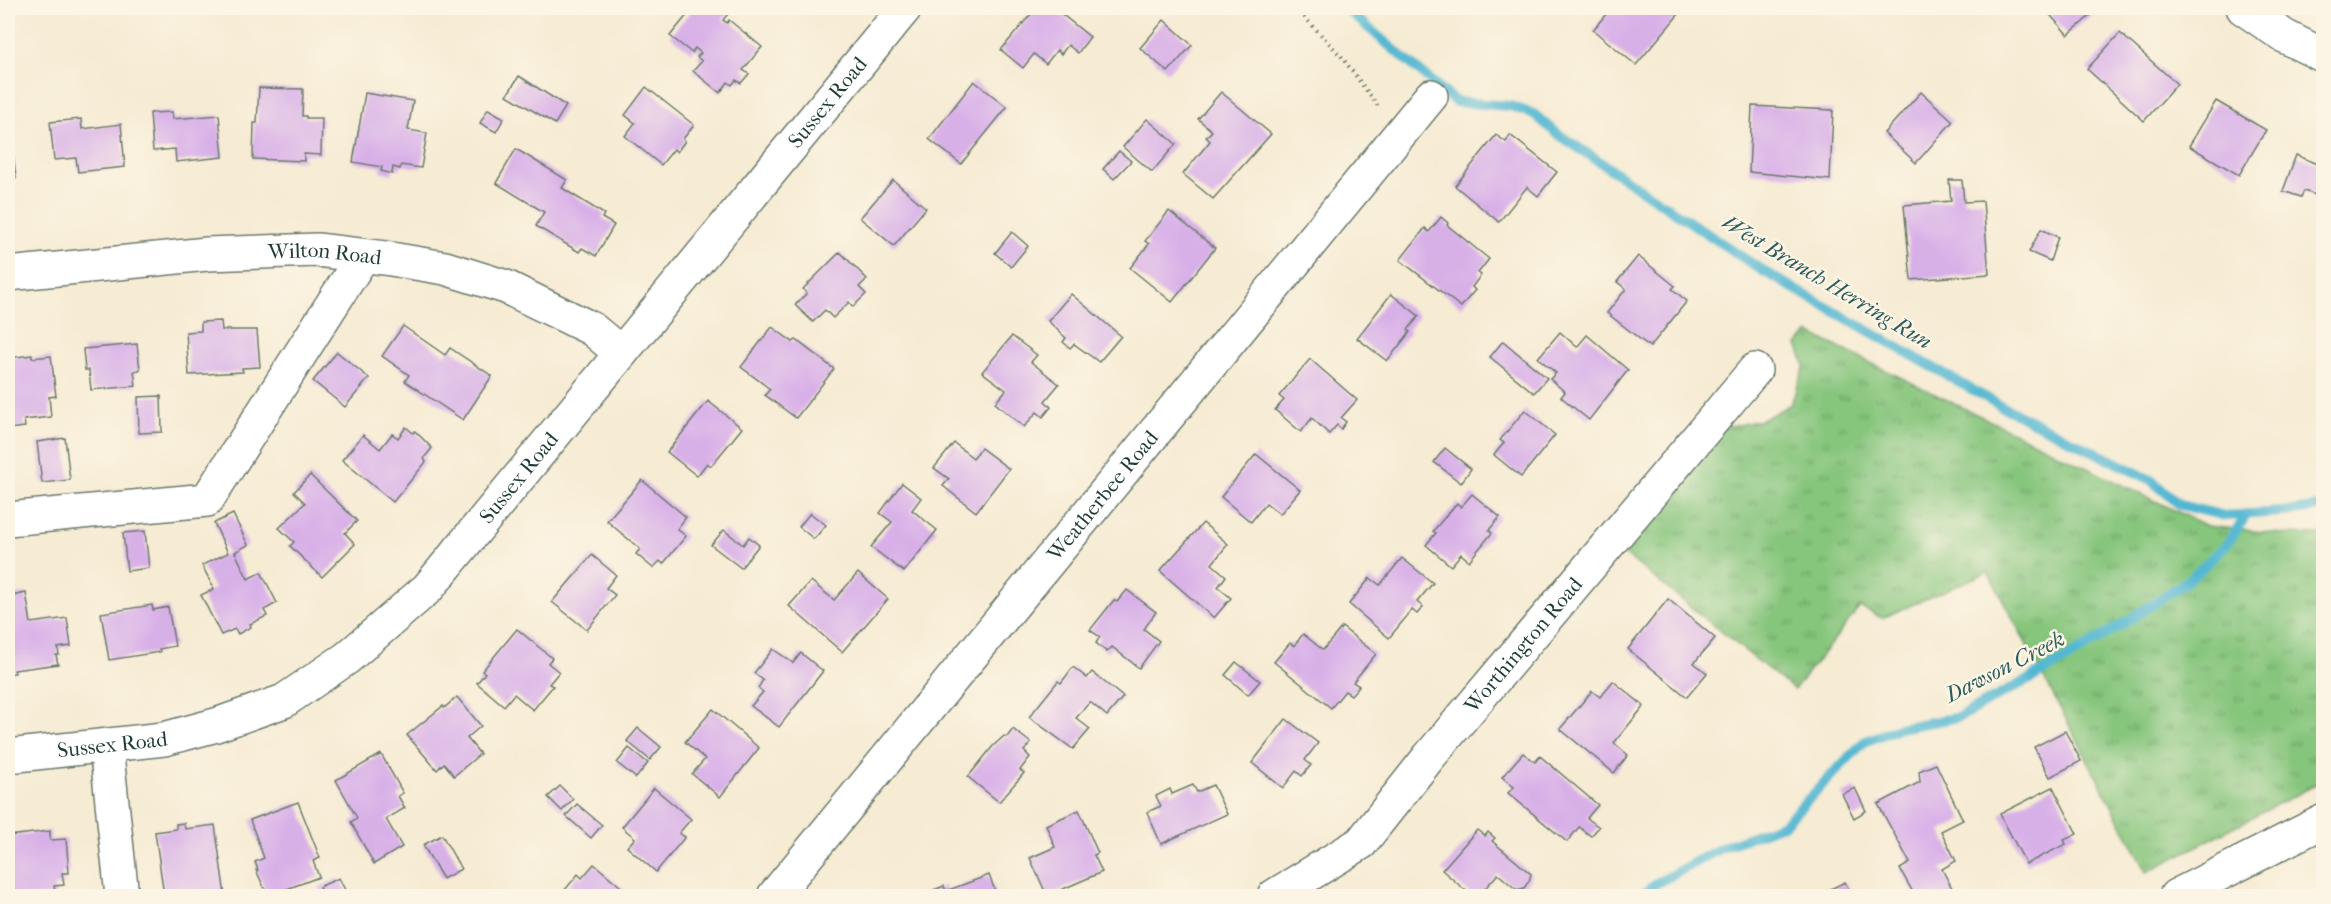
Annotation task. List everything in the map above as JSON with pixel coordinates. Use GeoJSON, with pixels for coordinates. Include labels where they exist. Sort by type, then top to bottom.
{"type":"FeatureCollection","features":[{"type":"Feature","properties":{"kind":"street","name":"Sussex Road"},"geometry":{"type":"LineString","coordinates":[[8,756],[164,739],[216,725],[284,701],[347,658],[428,588],[905,8]]}},
{"type":"Feature","properties":{"kind":"street"},"geometry":{"type":"LineString","coordinates":[[2243,8],[2284,36],[2324,56]]}},
{"type":"Feature","properties":{"kind":"street","name":"Weatherbee Road"},"geometry":{"type":"LineString","coordinates":[[774,897],[1431,96]]}},
{"type":"Feature","properties":{"kind":"street","name":"Wilton Road"},"geometry":{"type":"LineString","coordinates":[[8,274],[207,254],[317,250],[445,268],[506,287],[592,329],[621,353]]}},
{"type":"Feature","properties":{"kind":"street"},"geometry":{"type":"LineString","coordinates":[[8,519],[207,500],[363,256]]}},
{"type":"Feature","properties":{"kind":"street","name":"Worthington Road"},"geometry":{"type":"LineString","coordinates":[[1274,897],[1361,843],[1429,757],[1755,370]]}},
{"type":"Feature","properties":{"kind":"street"},"geometry":{"type":"LineString","coordinates":[[106,746],[122,897]]}},
{"type":"Feature","properties":{"kind":"street"},"geometry":{"type":"LineString","coordinates":[[2176,897],[2324,820]]}},
{"type":"Feature","properties":{"kind":"path"},"geometry":{"type":"LineString","coordinates":[[1296,8],[1341,56],[1372,96],[1386,120],[1403,130]]}},
{"type":"Feature","properties":{"kind":"green space"},"geometry":{"type":"Polygon","coordinates":[[[1809,333],[2207,526],[2283,534],[2323,535],[2323,781],[2147,872],[1988,572],[1882,618],[1860,607],[1794,690],[1623,553],[1722,428],[1762,420],[1791,404],[1805,365],[1797,345],[1809,333]]]}},
{"type":"Feature","properties":{"kind":"building"},"geometry":{"type":"Polygon","coordinates":[[[428,8],[455,8],[454,17],[427,14],[428,8]]]}},
{"type":"Feature","properties":{"kind":"building"},"geometry":{"type":"Polygon","coordinates":[[[693,8],[728,8],[731,10],[723,20],[727,23],[729,20],[762,47],[743,70],[749,74],[741,83],[736,80],[732,85],[728,82],[720,93],[693,71],[702,61],[697,57],[701,53],[695,48],[692,53],[670,36],[693,8]]]}},
{"type":"Feature","properties":{"kind":"building"},"geometry":{"type":"Polygon","coordinates":[[[1036,8],[1054,8],[1090,37],[1078,53],[1068,45],[1061,54],[1057,50],[1046,64],[1034,54],[1023,68],[1001,50],[1036,8]]]}},
{"type":"Feature","properties":{"kind":"building"},"geometry":{"type":"Polygon","coordinates":[[[1611,8],[1684,8],[1636,65],[1593,30],[1611,8]]]}},
{"type":"Feature","properties":{"kind":"building"},"geometry":{"type":"Polygon","coordinates":[[[2044,8],[2099,8],[2068,35],[2044,8]]]}},
{"type":"Feature","properties":{"kind":"building"},"geometry":{"type":"Polygon","coordinates":[[[1164,20],[1192,45],[1168,72],[1140,48],[1164,20]]]}},
{"type":"Feature","properties":{"kind":"building"},"geometry":{"type":"Polygon","coordinates":[[[2120,33],[2177,84],[2144,121],[2087,69],[2120,33]]]}},
{"type":"Feature","properties":{"kind":"building"},"geometry":{"type":"Polygon","coordinates":[[[519,76],[566,106],[555,124],[507,95],[519,76]]]}},
{"type":"Feature","properties":{"kind":"building"},"geometry":{"type":"Polygon","coordinates":[[[974,81],[1007,107],[961,164],[929,139],[974,81]]]}},
{"type":"Feature","properties":{"kind":"building"},"geometry":{"type":"Polygon","coordinates":[[[646,87],[694,125],[683,139],[685,141],[677,152],[674,149],[661,165],[625,136],[635,123],[625,115],[646,87]]]}},
{"type":"Feature","properties":{"kind":"building"},"geometry":{"type":"Polygon","coordinates":[[[259,88],[303,89],[302,116],[322,118],[321,155],[304,154],[304,161],[253,159],[254,123],[257,123],[259,88]]]}},
{"type":"Feature","properties":{"kind":"building"},"geometry":{"type":"Polygon","coordinates":[[[1221,92],[1271,134],[1213,199],[1183,174],[1210,141],[1206,137],[1212,131],[1198,119],[1221,92]]]}},
{"type":"Feature","properties":{"kind":"building"},"geometry":{"type":"Polygon","coordinates":[[[1921,92],[1953,121],[1916,163],[1884,133],[1921,92]]]}},
{"type":"Feature","properties":{"kind":"building"},"geometry":{"type":"Polygon","coordinates":[[[365,93],[413,101],[408,130],[427,133],[421,168],[401,165],[400,169],[393,167],[392,174],[381,171],[382,167],[353,162],[365,93]]]}},
{"type":"Feature","properties":{"kind":"building"},"geometry":{"type":"Polygon","coordinates":[[[2216,101],[2266,130],[2239,175],[2189,146],[2216,101]]]}},
{"type":"Feature","properties":{"kind":"building"},"geometry":{"type":"Polygon","coordinates":[[[1752,106],[1833,110],[1830,180],[1749,172],[1752,106]]]}},
{"type":"Feature","properties":{"kind":"building"},"geometry":{"type":"Polygon","coordinates":[[[488,109],[504,118],[496,132],[480,123],[488,109]]]}},
{"type":"Feature","properties":{"kind":"building"},"geometry":{"type":"Polygon","coordinates":[[[8,112],[16,178],[8,179],[8,112]]]}},
{"type":"Feature","properties":{"kind":"building"},"geometry":{"type":"Polygon","coordinates":[[[172,112],[173,119],[219,115],[223,157],[176,162],[175,149],[153,151],[150,113],[172,112]]]}},
{"type":"Feature","properties":{"kind":"building"},"geometry":{"type":"Polygon","coordinates":[[[81,119],[82,129],[121,124],[125,167],[78,172],[76,158],[54,160],[50,122],[81,119]]]}},
{"type":"Feature","properties":{"kind":"building"},"geometry":{"type":"Polygon","coordinates":[[[1147,119],[1176,144],[1152,172],[1123,147],[1147,119]]]}},
{"type":"Feature","properties":{"kind":"building"},"geometry":{"type":"Polygon","coordinates":[[[1496,135],[1506,142],[1510,135],[1557,172],[1538,196],[1527,187],[1499,222],[1455,186],[1496,135]]]}},
{"type":"Feature","properties":{"kind":"building"},"geometry":{"type":"Polygon","coordinates":[[[516,149],[567,180],[562,188],[604,214],[602,218],[614,225],[596,256],[582,248],[579,252],[536,226],[544,212],[496,183],[516,149]]]}},
{"type":"Feature","properties":{"kind":"building"},"geometry":{"type":"Polygon","coordinates":[[[2324,149],[2324,198],[2304,191],[2301,197],[2283,191],[2296,155],[2318,164],[2324,149]]]}},
{"type":"Feature","properties":{"kind":"building"},"geometry":{"type":"Polygon","coordinates":[[[1119,151],[1131,161],[1114,179],[1103,169],[1119,151]]]}},
{"type":"Feature","properties":{"kind":"building"},"geometry":{"type":"Polygon","coordinates":[[[893,180],[926,208],[894,246],[860,218],[893,180]]]}},
{"type":"Feature","properties":{"kind":"building"},"geometry":{"type":"Polygon","coordinates":[[[1949,180],[1962,180],[1964,202],[1983,201],[1989,274],[1911,280],[1904,205],[1951,201],[1949,180]]]}},
{"type":"Feature","properties":{"kind":"building"},"geometry":{"type":"Polygon","coordinates":[[[1169,211],[1215,248],[1172,302],[1130,268],[1149,244],[1145,241],[1169,211]]]}},
{"type":"Feature","properties":{"kind":"building"},"geometry":{"type":"Polygon","coordinates":[[[1441,217],[1448,223],[1447,225],[1489,259],[1478,273],[1481,275],[1472,287],[1475,290],[1461,307],[1400,260],[1425,228],[1429,232],[1441,217]]]}},
{"type":"Feature","properties":{"kind":"building"},"geometry":{"type":"Polygon","coordinates":[[[2041,229],[2058,237],[2050,261],[2029,252],[2041,229]]]}},
{"type":"Feature","properties":{"kind":"building"},"geometry":{"type":"Polygon","coordinates":[[[1012,232],[1028,246],[1011,267],[995,253],[1012,232]]]}},
{"type":"Feature","properties":{"kind":"building"},"geometry":{"type":"Polygon","coordinates":[[[840,252],[867,279],[859,287],[866,294],[853,307],[849,302],[833,318],[825,310],[813,322],[795,305],[807,293],[803,289],[840,252]]]}},
{"type":"Feature","properties":{"kind":"building"},"geometry":{"type":"Polygon","coordinates":[[[1638,256],[1675,286],[1672,289],[1687,301],[1650,347],[1607,313],[1626,289],[1617,282],[1638,256]]]}},
{"type":"Feature","properties":{"kind":"building"},"geometry":{"type":"Polygon","coordinates":[[[1071,294],[1121,336],[1099,362],[1074,344],[1070,348],[1063,342],[1066,338],[1048,321],[1071,294]]]}},
{"type":"Feature","properties":{"kind":"building"},"geometry":{"type":"Polygon","coordinates":[[[1391,294],[1419,316],[1408,330],[1410,332],[1387,361],[1357,338],[1391,294]]]}},
{"type":"Feature","properties":{"kind":"building"},"geometry":{"type":"Polygon","coordinates":[[[221,321],[222,330],[257,330],[260,367],[242,368],[243,372],[189,375],[186,332],[201,331],[201,322],[221,321]]]}},
{"type":"Feature","properties":{"kind":"building"},"geometry":{"type":"Polygon","coordinates":[[[403,326],[445,355],[450,348],[492,376],[463,420],[405,381],[409,375],[382,356],[403,326]]]}},
{"type":"Feature","properties":{"kind":"building"},"geometry":{"type":"Polygon","coordinates":[[[772,327],[793,342],[796,340],[834,369],[796,418],[765,395],[770,389],[741,367],[772,327]]]}},
{"type":"Feature","properties":{"kind":"building"},"geometry":{"type":"Polygon","coordinates":[[[1560,332],[1577,347],[1587,335],[1628,370],[1589,420],[1561,397],[1565,392],[1550,379],[1556,373],[1538,358],[1560,332]]]}},
{"type":"Feature","properties":{"kind":"building"},"geometry":{"type":"Polygon","coordinates":[[[1012,336],[1037,355],[1031,362],[1059,384],[1045,401],[1051,407],[1043,417],[1037,412],[1024,427],[995,403],[1006,390],[982,372],[1012,336]]]}},
{"type":"Feature","properties":{"kind":"building"},"geometry":{"type":"Polygon","coordinates":[[[1503,341],[1547,378],[1534,393],[1490,357],[1503,341]]]}},
{"type":"Feature","properties":{"kind":"building"},"geometry":{"type":"Polygon","coordinates":[[[137,344],[140,370],[134,371],[136,386],[91,390],[89,370],[85,370],[83,349],[137,344]]]}},
{"type":"Feature","properties":{"kind":"building"},"geometry":{"type":"Polygon","coordinates":[[[337,352],[369,378],[345,407],[313,381],[337,352]]]}},
{"type":"Feature","properties":{"kind":"building"},"geometry":{"type":"Polygon","coordinates":[[[32,355],[32,358],[51,356],[56,396],[49,397],[51,417],[24,420],[25,427],[8,429],[8,358],[32,355]]]}},
{"type":"Feature","properties":{"kind":"building"},"geometry":{"type":"Polygon","coordinates":[[[1310,359],[1357,400],[1341,418],[1346,422],[1341,429],[1337,425],[1329,434],[1312,418],[1301,432],[1275,410],[1284,400],[1279,396],[1310,359]]]}},
{"type":"Feature","properties":{"kind":"building"},"geometry":{"type":"Polygon","coordinates":[[[161,396],[162,432],[139,433],[138,397],[161,396]]]}},
{"type":"Feature","properties":{"kind":"building"},"geometry":{"type":"Polygon","coordinates":[[[708,401],[742,428],[711,466],[707,463],[697,476],[667,452],[708,401]]]}},
{"type":"Feature","properties":{"kind":"building"},"geometry":{"type":"Polygon","coordinates":[[[1525,410],[1555,435],[1521,477],[1494,455],[1504,443],[1500,440],[1525,410]]]}},
{"type":"Feature","properties":{"kind":"building"},"geometry":{"type":"Polygon","coordinates":[[[406,427],[413,433],[415,431],[432,448],[424,458],[426,462],[393,502],[342,460],[363,435],[380,449],[392,434],[398,438],[406,427]]]}},
{"type":"Feature","properties":{"kind":"building"},"geometry":{"type":"Polygon","coordinates":[[[65,438],[70,480],[42,483],[37,442],[65,438]]]}},
{"type":"Feature","properties":{"kind":"building"},"geometry":{"type":"Polygon","coordinates":[[[954,443],[973,458],[981,448],[1009,469],[976,512],[943,486],[949,479],[934,468],[954,443]]]}},
{"type":"Feature","properties":{"kind":"building"},"geometry":{"type":"Polygon","coordinates":[[[1445,448],[1471,469],[1461,483],[1434,462],[1445,448]]]}},
{"type":"Feature","properties":{"kind":"building"},"geometry":{"type":"Polygon","coordinates":[[[1256,454],[1300,490],[1280,514],[1266,503],[1251,522],[1221,497],[1256,454]]]}},
{"type":"Feature","properties":{"kind":"building"},"geometry":{"type":"Polygon","coordinates":[[[310,475],[357,521],[345,533],[355,544],[322,577],[290,546],[294,542],[279,528],[305,503],[294,492],[310,475]]]}},
{"type":"Feature","properties":{"kind":"building"},"geometry":{"type":"Polygon","coordinates":[[[642,480],[686,517],[677,529],[686,536],[663,564],[660,561],[653,568],[636,554],[640,549],[607,521],[642,480]]]}},
{"type":"Feature","properties":{"kind":"building"},"geometry":{"type":"Polygon","coordinates":[[[902,483],[921,498],[912,510],[937,530],[904,572],[871,547],[892,522],[880,513],[902,483]]]}},
{"type":"Feature","properties":{"kind":"building"},"geometry":{"type":"Polygon","coordinates":[[[1472,494],[1500,517],[1489,530],[1492,533],[1469,561],[1461,554],[1451,566],[1426,545],[1436,533],[1433,531],[1457,503],[1461,507],[1472,494]]]}},
{"type":"Feature","properties":{"kind":"building"},"geometry":{"type":"Polygon","coordinates":[[[810,513],[826,525],[814,539],[799,527],[810,513]]]}},
{"type":"Feature","properties":{"kind":"building"},"geometry":{"type":"Polygon","coordinates":[[[233,514],[248,545],[235,552],[248,579],[261,572],[277,603],[264,610],[267,616],[250,624],[251,627],[238,634],[235,629],[221,635],[201,595],[214,589],[202,565],[228,553],[214,523],[233,514]]]}},
{"type":"Feature","properties":{"kind":"building"},"geometry":{"type":"Polygon","coordinates":[[[1203,523],[1228,544],[1212,564],[1226,576],[1218,587],[1231,598],[1214,618],[1160,571],[1203,523]]]}},
{"type":"Feature","properties":{"kind":"building"},"geometry":{"type":"Polygon","coordinates":[[[724,530],[743,545],[749,537],[759,545],[741,568],[711,545],[724,530]]]}},
{"type":"Feature","properties":{"kind":"building"},"geometry":{"type":"Polygon","coordinates":[[[145,531],[149,568],[127,571],[123,533],[145,531]]]}},
{"type":"Feature","properties":{"kind":"building"},"geometry":{"type":"Polygon","coordinates":[[[592,555],[616,575],[606,588],[615,595],[587,630],[552,602],[592,555]]]}},
{"type":"Feature","properties":{"kind":"building"},"geometry":{"type":"Polygon","coordinates":[[[1402,558],[1433,583],[1417,602],[1423,607],[1417,614],[1412,610],[1389,638],[1349,604],[1370,578],[1380,585],[1402,558]]]}},
{"type":"Feature","properties":{"kind":"building"},"geometry":{"type":"Polygon","coordinates":[[[858,573],[888,599],[842,652],[789,606],[811,581],[834,600],[858,573]]]}},
{"type":"Feature","properties":{"kind":"building"},"geometry":{"type":"Polygon","coordinates":[[[1127,590],[1156,612],[1144,629],[1159,641],[1139,668],[1112,647],[1107,652],[1096,643],[1100,637],[1090,630],[1114,600],[1117,602],[1127,590]]]}},
{"type":"Feature","properties":{"kind":"building"},"geometry":{"type":"Polygon","coordinates":[[[8,592],[11,596],[26,593],[31,623],[67,618],[71,646],[58,648],[59,655],[56,655],[58,664],[14,670],[15,673],[8,674],[8,592]]]}},
{"type":"Feature","properties":{"kind":"building"},"geometry":{"type":"Polygon","coordinates":[[[1668,599],[1715,638],[1694,663],[1707,673],[1687,697],[1628,649],[1668,599]]]}},
{"type":"Feature","properties":{"kind":"building"},"geometry":{"type":"Polygon","coordinates":[[[152,605],[153,610],[168,607],[175,646],[159,649],[160,652],[109,660],[101,613],[152,605]]]}},
{"type":"Feature","properties":{"kind":"building"},"geometry":{"type":"Polygon","coordinates":[[[1342,627],[1376,654],[1353,682],[1359,686],[1351,695],[1345,691],[1331,708],[1274,662],[1290,643],[1294,646],[1303,634],[1323,650],[1342,627]]]}},
{"type":"Feature","properties":{"kind":"building"},"geometry":{"type":"Polygon","coordinates":[[[517,629],[552,658],[548,663],[559,672],[549,684],[553,686],[533,710],[514,694],[504,706],[477,683],[485,673],[482,671],[517,629]]]}},
{"type":"Feature","properties":{"kind":"building"},"geometry":{"type":"Polygon","coordinates":[[[773,649],[793,663],[801,653],[823,671],[779,727],[751,706],[763,692],[758,688],[763,680],[754,673],[773,649]]]}},
{"type":"Feature","properties":{"kind":"building"},"geometry":{"type":"Polygon","coordinates":[[[1236,662],[1260,681],[1248,695],[1225,675],[1236,662]]]}},
{"type":"Feature","properties":{"kind":"building"},"geometry":{"type":"Polygon","coordinates":[[[1073,667],[1087,678],[1092,672],[1123,697],[1107,716],[1090,702],[1076,718],[1090,729],[1073,749],[1029,717],[1058,681],[1061,683],[1073,667]]]}},
{"type":"Feature","properties":{"kind":"building"},"geometry":{"type":"Polygon","coordinates":[[[1613,681],[1644,706],[1614,743],[1628,755],[1614,773],[1560,729],[1592,691],[1600,697],[1613,681]]]}},
{"type":"Feature","properties":{"kind":"building"},"geometry":{"type":"Polygon","coordinates":[[[457,697],[481,726],[467,738],[480,754],[454,776],[444,763],[437,770],[407,735],[457,697]]]}},
{"type":"Feature","properties":{"kind":"building"},"geometry":{"type":"Polygon","coordinates":[[[713,709],[759,748],[720,797],[692,774],[705,759],[685,742],[713,709]]]}},
{"type":"Feature","properties":{"kind":"building"},"geometry":{"type":"Polygon","coordinates":[[[1286,719],[1318,743],[1305,760],[1311,765],[1302,776],[1296,771],[1283,788],[1252,763],[1286,719]]]}},
{"type":"Feature","properties":{"kind":"building"},"geometry":{"type":"Polygon","coordinates":[[[638,728],[661,747],[650,760],[627,741],[638,728]]]}},
{"type":"Feature","properties":{"kind":"building"},"geometry":{"type":"Polygon","coordinates":[[[1013,729],[1031,743],[1024,751],[1030,757],[1020,770],[1024,773],[999,802],[968,777],[993,746],[1004,736],[1007,737],[1013,729]]]}},
{"type":"Feature","properties":{"kind":"building"},"geometry":{"type":"Polygon","coordinates":[[[2065,731],[2081,761],[2050,777],[2034,747],[2065,731]]]}},
{"type":"Feature","properties":{"kind":"building"},"geometry":{"type":"Polygon","coordinates":[[[629,748],[648,763],[636,778],[617,763],[629,748]]]}},
{"type":"Feature","properties":{"kind":"building"},"geometry":{"type":"Polygon","coordinates":[[[1523,753],[1535,762],[1540,756],[1598,805],[1587,818],[1599,827],[1591,836],[1579,827],[1567,842],[1508,793],[1514,787],[1502,777],[1523,753]]]}},
{"type":"Feature","properties":{"kind":"building"},"geometry":{"type":"Polygon","coordinates":[[[381,754],[403,793],[398,796],[405,808],[386,819],[402,847],[374,864],[351,822],[357,818],[336,780],[381,754]]]}},
{"type":"Feature","properties":{"kind":"building"},"geometry":{"type":"Polygon","coordinates":[[[1936,764],[1963,820],[1941,831],[1956,861],[1942,869],[1956,896],[1915,896],[1900,869],[1910,863],[1878,804],[1920,782],[1919,771],[1936,764]]]}},
{"type":"Feature","properties":{"kind":"building"},"geometry":{"type":"Polygon","coordinates":[[[1193,785],[1197,792],[1213,785],[1227,814],[1161,844],[1147,812],[1161,806],[1156,796],[1170,789],[1172,794],[1193,785]]]}},
{"type":"Feature","properties":{"kind":"building"},"geometry":{"type":"Polygon","coordinates":[[[560,786],[573,799],[562,811],[548,797],[560,786]]]}},
{"type":"Feature","properties":{"kind":"building"},"geometry":{"type":"Polygon","coordinates":[[[2053,787],[2077,834],[2064,840],[2066,844],[2026,864],[2000,814],[2053,787]]]}},
{"type":"Feature","properties":{"kind":"building"},"geometry":{"type":"Polygon","coordinates":[[[654,788],[691,819],[679,833],[685,837],[656,872],[627,847],[635,838],[622,827],[654,788]]]}},
{"type":"Feature","properties":{"kind":"building"},"geometry":{"type":"Polygon","coordinates":[[[1855,788],[1866,811],[1854,818],[1842,794],[1855,788]]]}},
{"type":"Feature","properties":{"kind":"building"},"geometry":{"type":"Polygon","coordinates":[[[298,802],[320,858],[313,861],[319,877],[268,896],[256,870],[258,870],[255,862],[264,858],[250,820],[298,802]]]}},
{"type":"Feature","properties":{"kind":"building"},"geometry":{"type":"Polygon","coordinates":[[[577,804],[602,825],[591,838],[566,816],[577,804]]]}},
{"type":"Feature","properties":{"kind":"building"},"geometry":{"type":"Polygon","coordinates":[[[1079,810],[1098,853],[1094,855],[1102,872],[1047,896],[1030,858],[1055,847],[1046,825],[1079,810]]]}},
{"type":"Feature","properties":{"kind":"building"},"geometry":{"type":"Polygon","coordinates":[[[184,823],[185,829],[215,825],[225,896],[164,896],[155,832],[176,829],[176,824],[184,823]]]}},
{"type":"Feature","properties":{"kind":"building"},"geometry":{"type":"Polygon","coordinates":[[[1477,830],[1485,836],[1488,832],[1495,838],[1492,841],[1531,874],[1524,888],[1517,890],[1498,874],[1478,896],[1472,896],[1442,870],[1477,830]]]}},
{"type":"Feature","properties":{"kind":"building"},"geometry":{"type":"Polygon","coordinates":[[[50,831],[50,840],[66,839],[69,873],[62,873],[64,885],[54,886],[56,896],[8,896],[8,836],[50,831]]]}},
{"type":"Feature","properties":{"kind":"building"},"geometry":{"type":"Polygon","coordinates":[[[442,835],[461,869],[443,879],[423,845],[442,835]]]}},
{"type":"Feature","properties":{"kind":"building"},"geometry":{"type":"Polygon","coordinates":[[[594,864],[627,892],[623,896],[560,896],[578,874],[582,878],[594,864]]]}},
{"type":"Feature","properties":{"kind":"building"},"geometry":{"type":"Polygon","coordinates":[[[989,875],[997,896],[921,895],[944,886],[946,891],[989,875]]]}},
{"type":"Feature","properties":{"kind":"building"},"geometry":{"type":"Polygon","coordinates":[[[339,878],[348,896],[323,896],[319,887],[339,878]]]}},
{"type":"Feature","properties":{"kind":"building"},"geometry":{"type":"Polygon","coordinates":[[[1845,882],[1852,896],[1816,896],[1845,882]]]}},
{"type":"Feature","properties":{"kind":"waterway","name":"West Branch Herring Run"},"geometry":{"type":"LineString","coordinates":[[1345,8],[1456,102],[1510,106],[1534,114],[1555,132],[1763,271],[2001,406],[2151,480],[2180,505],[2225,516],[2294,511],[2324,506]]}},
{"type":"Feature","properties":{"kind":"waterway","name":"Dawson Creek"},"geometry":{"type":"LineString","coordinates":[[1642,896],[1655,884],[1723,847],[1784,824],[1864,742],[1899,728],[1959,717],[2063,661],[2135,616],[2187,581],[2227,544],[2247,514]]}}]}
